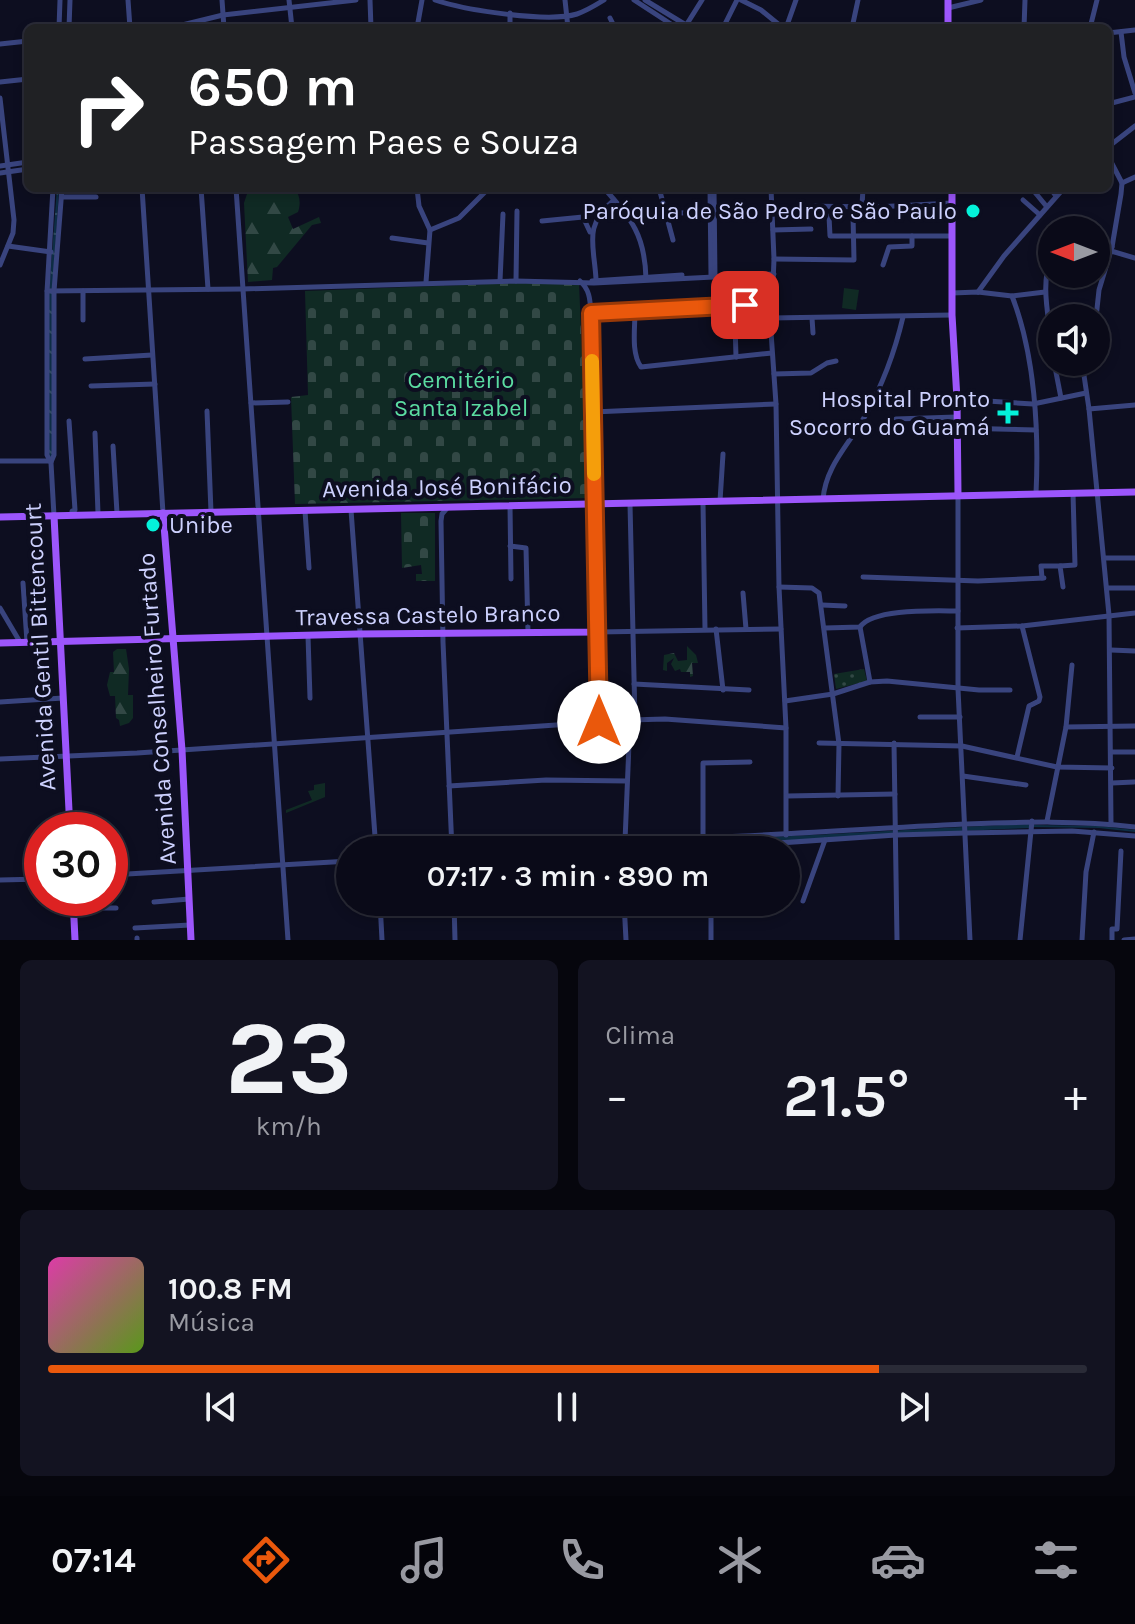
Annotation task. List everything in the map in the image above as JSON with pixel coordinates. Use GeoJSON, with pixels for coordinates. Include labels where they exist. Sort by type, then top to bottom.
{"type":"FeatureCollection","features":[{"type":"Feature","properties":{"kind":"main road"},"geometry":{"type":"LineString","coordinates":[[952,192],[951,293],[958,495]]}},
{"type":"Feature","properties":{"kind":"main road","name":"Avenida José Bonifácio"},"geometry":{"type":"LineString","coordinates":[[0,517],[1135,492]]}},
{"type":"Feature","properties":{"kind":"main road"},"geometry":{"type":"LineString","coordinates":[[596,504],[598,632]]}},
{"type":"Feature","properties":{"kind":"main road","name":"Avenida Conselheiro Furtado"},"geometry":{"type":"LineString","coordinates":[[163,513],[182,750],[191,940]]}},
{"type":"Feature","properties":{"kind":"main road","name":"Avenida Gentil Bittencourt"},"geometry":{"type":"LineString","coordinates":[[54,516],[69,812]]}},
{"type":"Feature","properties":{"kind":"main road","name":"Travessa Castelo Branco"},"geometry":{"type":"LineString","coordinates":[[0,643],[358,634],[598,632]]}},
{"type":"Feature","properties":{"kind":"main road"},"geometry":{"type":"LineString","coordinates":[[74,916],[75,940]]}},
{"type":"Feature","properties":{"kind":"street"},"geometry":{"type":"LineString","coordinates":[[59,24],[60,0]]}},
{"type":"Feature","properties":{"kind":"street"},"geometry":{"type":"LineString","coordinates":[[69,24],[70,0]]}},
{"type":"Feature","properties":{"kind":"street"},"geometry":{"type":"LineString","coordinates":[[128,0],[130,24]]}},
{"type":"Feature","properties":{"kind":"street"},"geometry":{"type":"LineString","coordinates":[[222,0],[224,24]]}},
{"type":"Feature","properties":{"kind":"street"},"geometry":{"type":"LineString","coordinates":[[289,0],[292,24]]}},
{"type":"Feature","properties":{"kind":"street"},"geometry":{"type":"LineString","coordinates":[[186,24],[223,15],[356,0]]}},
{"type":"Feature","properties":{"kind":"street"},"geometry":{"type":"LineString","coordinates":[[370,0],[371,24]]}},
{"type":"Feature","properties":{"kind":"street"},"geometry":{"type":"LineString","coordinates":[[418,24],[422,0]]}},
{"type":"Feature","properties":{"kind":"street"},"geometry":{"type":"LineString","coordinates":[[435,0],[459,7],[567,16],[580,13],[604,0]]}},
{"type":"Feature","properties":{"kind":"street"},"geometry":{"type":"LineString","coordinates":[[565,0],[568,24]]}},
{"type":"Feature","properties":{"kind":"street"},"geometry":{"type":"LineString","coordinates":[[634,0],[671,24]]}},
{"type":"Feature","properties":{"kind":"street"},"geometry":{"type":"LineString","coordinates":[[645,0],[681,24]]}},
{"type":"Feature","properties":{"kind":"street"},"geometry":{"type":"LineString","coordinates":[[687,24],[702,0]]}},
{"type":"Feature","properties":{"kind":"street"},"geometry":{"type":"LineString","coordinates":[[725,24],[739,0],[761,10],[779,24]]}},
{"type":"Feature","properties":{"kind":"street"},"geometry":{"type":"LineString","coordinates":[[786,24],[796,0]]}},
{"type":"Feature","properties":{"kind":"street"},"geometry":{"type":"LineString","coordinates":[[853,24],[858,0]]}},
{"type":"Feature","properties":{"kind":"street"},"geometry":{"type":"LineString","coordinates":[[948,4],[981,0]]}},
{"type":"Feature","properties":{"kind":"street"},"geometry":{"type":"LineString","coordinates":[[1024,24],[1025,0]]}},
{"type":"Feature","properties":{"kind":"street"},"geometry":{"type":"LineString","coordinates":[[1091,24],[1097,0]]}},
{"type":"Feature","properties":{"kind":"street"},"geometry":{"type":"LineString","coordinates":[[510,13],[510,24]]}},
{"type":"Feature","properties":{"kind":"street"},"geometry":{"type":"LineString","coordinates":[[610,18],[613,24]]}},
{"type":"Feature","properties":{"kind":"street"},"geometry":{"type":"LineString","coordinates":[[1112,33],[1135,30]]}},
{"type":"Feature","properties":{"kind":"street"},"geometry":{"type":"LineString","coordinates":[[1112,103],[1135,95],[1124,57],[1121,32]]}},
{"type":"Feature","properties":{"kind":"street"},"geometry":{"type":"LineString","coordinates":[[0,44],[24,41]]}},
{"type":"Feature","properties":{"kind":"street"},"geometry":{"type":"LineString","coordinates":[[0,82],[24,79]]}},
{"type":"Feature","properties":{"kind":"street"},"geometry":{"type":"LineString","coordinates":[[0,98],[14,220],[0,265]]}},
{"type":"Feature","properties":{"kind":"street"},"geometry":{"type":"LineString","coordinates":[[1112,144],[1135,126]]}},
{"type":"Feature","properties":{"kind":"street"},"geometry":{"type":"LineString","coordinates":[[0,173],[24,163]]}},
{"type":"Feature","properties":{"kind":"street"},"geometry":{"type":"LineString","coordinates":[[1098,304],[1112,249],[1122,183],[1112,164]]}},
{"type":"Feature","properties":{"kind":"street"},"geometry":{"type":"LineString","coordinates":[[0,166],[24,169]]}},
{"type":"Feature","properties":{"kind":"street"},"geometry":{"type":"LineString","coordinates":[[1122,183],[1135,177]]}},
{"type":"Feature","properties":{"kind":"street","name":"Avenida Gentil Bittencourt"},"geometry":{"type":"LineString","coordinates":[[53,192],[51,462],[54,516]]}},
{"type":"Feature","properties":{"kind":"street","name":"Avenida Gentil Bittencourt"},"geometry":{"type":"LineString","coordinates":[[51,291],[62,192]]}},
{"type":"Feature","properties":{"kind":"street","name":"Avenida Conselheiro Furtado"},"geometry":{"type":"LineString","coordinates":[[142,192],[163,513]]}},
{"type":"Feature","properties":{"kind":"street"},"geometry":{"type":"LineString","coordinates":[[201,192],[208,289]]}},
{"type":"Feature","properties":{"kind":"street"},"geometry":{"type":"LineString","coordinates":[[236,192],[288,940]]}},
{"type":"Feature","properties":{"kind":"street"},"geometry":{"type":"LineString","coordinates":[[417,192],[419,206],[430,230],[426,282]]}},
{"type":"Feature","properties":{"kind":"street"},"geometry":{"type":"LineString","coordinates":[[430,230],[459,218],[485,192]]}},
{"type":"Feature","properties":{"kind":"street"},"geometry":{"type":"LineString","coordinates":[[608,192],[627,214],[643,245],[646,278]]}},
{"type":"Feature","properties":{"kind":"street"},"geometry":{"type":"LineString","coordinates":[[660,192],[673,240]]}},
{"type":"Feature","properties":{"kind":"street"},"geometry":{"type":"LineString","coordinates":[[712,192],[710,211],[715,276]]}},
{"type":"Feature","properties":{"kind":"street"},"geometry":{"type":"LineString","coordinates":[[712,192],[715,276]]}},
{"type":"Feature","properties":{"kind":"street"},"geometry":{"type":"LineString","coordinates":[[771,192],[774,274],[771,332],[786,728],[786,835]]}},
{"type":"Feature","properties":{"kind":"street"},"geometry":{"type":"LineString","coordinates":[[862,206],[863,192]]}},
{"type":"Feature","properties":{"kind":"street"},"geometry":{"type":"LineString","coordinates":[[1035,192],[1047,207]]}},
{"type":"Feature","properties":{"kind":"street"},"geometry":{"type":"LineString","coordinates":[[1053,192],[1056,196]]}},
{"type":"Feature","properties":{"kind":"street"},"geometry":{"type":"LineString","coordinates":[[978,292],[1004,256],[1060,192]]}},
{"type":"Feature","properties":{"kind":"street"},"geometry":{"type":"LineString","coordinates":[[62,197],[96,197]]}},
{"type":"Feature","properties":{"kind":"street"},"geometry":{"type":"LineString","coordinates":[[591,233],[602,213],[615,200]]}},
{"type":"Feature","properties":{"kind":"street"},"geometry":{"type":"LineString","coordinates":[[1023,200],[1040,215]]}},
{"type":"Feature","properties":{"kind":"street"},"geometry":{"type":"LineString","coordinates":[[800,206],[952,203]]}},
{"type":"Feature","properties":{"kind":"street"},"geometry":{"type":"LineString","coordinates":[[516,281],[517,211]]}},
{"type":"Feature","properties":{"kind":"street"},"geometry":{"type":"LineString","coordinates":[[667,214],[710,211]]}},
{"type":"Feature","properties":{"kind":"street"},"geometry":{"type":"LineString","coordinates":[[500,281],[503,214]]}},
{"type":"Feature","properties":{"kind":"street"},"geometry":{"type":"LineString","coordinates":[[774,259],[853,260],[853,215]]}},
{"type":"Feature","properties":{"kind":"street"},"geometry":{"type":"LineString","coordinates":[[829,216],[829,236],[950,236]]}},
{"type":"Feature","properties":{"kind":"street"},"geometry":{"type":"LineString","coordinates":[[542,221],[583,217],[591,233],[594,281],[589,295],[596,504]]}},
{"type":"Feature","properties":{"kind":"street"},"geometry":{"type":"LineString","coordinates":[[773,230],[811,229]]}},
{"type":"Feature","properties":{"kind":"street"},"geometry":{"type":"LineString","coordinates":[[883,265],[889,247],[912,246],[912,236]]}},
{"type":"Feature","properties":{"kind":"street"},"geometry":{"type":"LineString","coordinates":[[392,238],[428,243]]}},
{"type":"Feature","properties":{"kind":"street"},"geometry":{"type":"LineString","coordinates":[[8,246],[51,252]]}},
{"type":"Feature","properties":{"kind":"street"},"geometry":{"type":"LineString","coordinates":[[1112,249],[1135,258]]}},
{"type":"Feature","properties":{"kind":"street"},"geometry":{"type":"LineString","coordinates":[[51,291],[594,281],[774,274]]}},
{"type":"Feature","properties":{"kind":"street"},"geometry":{"type":"LineString","coordinates":[[580,281],[589,295]]}},
{"type":"Feature","properties":{"kind":"street"},"geometry":{"type":"LineString","coordinates":[[1045,288],[1046,304]]}},
{"type":"Feature","properties":{"kind":"street"},"geometry":{"type":"LineString","coordinates":[[83,291],[83,320]]}},
{"type":"Feature","properties":{"kind":"street"},"geometry":{"type":"LineString","coordinates":[[951,293],[1012,296],[1045,292]]}},
{"type":"Feature","properties":{"kind":"street"},"geometry":{"type":"LineString","coordinates":[[1012,296],[1027,351],[1036,430],[1036,494]]}},
{"type":"Feature","properties":{"kind":"street"},"geometry":{"type":"LineString","coordinates":[[591,313],[719,305],[772,306]]}},
{"type":"Feature","properties":{"kind":"street"},"geometry":{"type":"LineString","coordinates":[[635,311],[634,341],[638,365],[644,368],[772,353]]}},
{"type":"Feature","properties":{"kind":"street"},"geometry":{"type":"LineString","coordinates":[[771,318],[952,315]]}},
{"type":"Feature","properties":{"kind":"street"},"geometry":{"type":"LineString","coordinates":[[823,499],[829,471],[865,416],[880,385],[903,317]]}},
{"type":"Feature","properties":{"kind":"street"},"geometry":{"type":"LineString","coordinates":[[812,318],[813,333]]}},
{"type":"Feature","properties":{"kind":"street"},"geometry":{"type":"LineString","coordinates":[[735,324],[736,357]]}},
{"type":"Feature","properties":{"kind":"street"},"geometry":{"type":"LineString","coordinates":[[751,331],[771,332]]}},
{"type":"Feature","properties":{"kind":"street"},"geometry":{"type":"LineString","coordinates":[[85,359],[152,355]]}},
{"type":"Feature","properties":{"kind":"street"},"geometry":{"type":"LineString","coordinates":[[774,374],[811,373],[836,361]]}},
{"type":"Feature","properties":{"kind":"street"},"geometry":{"type":"LineString","coordinates":[[1057,376],[1061,398]]}},
{"type":"Feature","properties":{"kind":"street"},"geometry":{"type":"LineString","coordinates":[[1084,376],[1109,615],[1111,823]]}},
{"type":"Feature","properties":{"kind":"street"},"geometry":{"type":"LineString","coordinates":[[91,386],[155,384]]}},
{"type":"Feature","properties":{"kind":"street"},"geometry":{"type":"LineString","coordinates":[[957,399],[1033,404],[1086,393]]}},
{"type":"Feature","properties":{"kind":"street"},"geometry":{"type":"LineString","coordinates":[[251,403],[288,402]]}},
{"type":"Feature","properties":{"kind":"street"},"geometry":{"type":"LineString","coordinates":[[593,412],[776,404]]}},
{"type":"Feature","properties":{"kind":"street"},"geometry":{"type":"LineString","coordinates":[[1089,409],[1135,405]]}},
{"type":"Feature","properties":{"kind":"street"},"geometry":{"type":"LineString","coordinates":[[207,411],[211,512]]}},
{"type":"Feature","properties":{"kind":"street"},"geometry":{"type":"LineString","coordinates":[[896,419],[956,417]]}},
{"type":"Feature","properties":{"kind":"street"},"geometry":{"type":"LineString","coordinates":[[69,421],[75,510],[72,515]]}},
{"type":"Feature","properties":{"kind":"street"},"geometry":{"type":"LineString","coordinates":[[957,428],[1036,430]]}},
{"type":"Feature","properties":{"kind":"street"},"geometry":{"type":"LineString","coordinates":[[95,433],[98,513]]}},
{"type":"Feature","properties":{"kind":"street"},"geometry":{"type":"LineString","coordinates":[[113,446],[117,513]]}},
{"type":"Feature","properties":{"kind":"street"},"geometry":{"type":"LineString","coordinates":[[720,502],[723,454]]}},
{"type":"Feature","properties":{"kind":"street"},"geometry":{"type":"LineString","coordinates":[[0,461],[51,462]]}},
{"type":"Feature","properties":{"kind":"street"},"geometry":{"type":"LineString","coordinates":[[863,577],[1043,578],[1041,566],[1075,565],[1073,493]]}},
{"type":"Feature","properties":{"kind":"street"},"geometry":{"type":"LineString","coordinates":[[958,495],[958,689],[970,940]]}},
{"type":"Feature","properties":{"kind":"street"},"geometry":{"type":"LineString","coordinates":[[703,503],[705,629]]}},
{"type":"Feature","properties":{"kind":"street"},"geometry":{"type":"LineString","coordinates":[[625,836],[634,684],[630,504]]}},
{"type":"Feature","properties":{"kind":"street"},"geometry":{"type":"LineString","coordinates":[[510,506],[514,546],[511,579]]}},
{"type":"Feature","properties":{"kind":"street"},"geometry":{"type":"LineString","coordinates":[[448,507],[441,521],[451,836]]}},
{"type":"Feature","properties":{"kind":"street"},"geometry":{"type":"LineString","coordinates":[[431,508],[441,521]]}},
{"type":"Feature","properties":{"kind":"street"},"geometry":{"type":"LineString","coordinates":[[351,510],[375,836]]}},
{"type":"Feature","properties":{"kind":"street"},"geometry":{"type":"LineString","coordinates":[[305,511],[309,568]]}},
{"type":"Feature","properties":{"kind":"street"},"geometry":{"type":"LineString","coordinates":[[514,546],[526,548],[528,634]]}},
{"type":"Feature","properties":{"kind":"street"},"geometry":{"type":"LineString","coordinates":[[1104,558],[1135,558]]}},
{"type":"Feature","properties":{"kind":"street"},"geometry":{"type":"LineString","coordinates":[[1061,566],[1063,587]]}},
{"type":"Feature","properties":{"kind":"street"},"geometry":{"type":"LineString","coordinates":[[23,583],[23,642]]}},
{"type":"Feature","properties":{"kind":"street"},"geometry":{"type":"LineString","coordinates":[[779,587],[812,588],[819,593],[839,744],[838,796]]}},
{"type":"Feature","properties":{"kind":"street"},"geometry":{"type":"LineString","coordinates":[[1107,588],[1135,588]]}},
{"type":"Feature","properties":{"kind":"street"},"geometry":{"type":"LineString","coordinates":[[743,593],[746,629]]}},
{"type":"Feature","properties":{"kind":"street"},"geometry":{"type":"LineString","coordinates":[[822,605],[845,606]]}},
{"type":"Feature","properties":{"kind":"street"},"geometry":{"type":"LineString","coordinates":[[0,608],[23,642]]}},
{"type":"Feature","properties":{"kind":"street"},"geometry":{"type":"LineString","coordinates":[[825,628],[860,627],[869,619],[889,615],[958,611]]}},
{"type":"Feature","properties":{"kind":"street"},"geometry":{"type":"LineString","coordinates":[[957,628],[1022,626],[1135,613]]}},
{"type":"Feature","properties":{"kind":"street"},"geometry":{"type":"LineString","coordinates":[[1017,757],[1029,706],[1039,701],[1040,697],[1022,626]]}},
{"type":"Feature","properties":{"kind":"street"},"geometry":{"type":"LineString","coordinates":[[860,627],[870,682]]}},
{"type":"Feature","properties":{"kind":"street"},"geometry":{"type":"LineString","coordinates":[[716,629],[723,690]]}},
{"type":"Feature","properties":{"kind":"street","name":"Travessa Castelo Branco"},"geometry":{"type":"LineString","coordinates":[[598,632],[781,629]]}},
{"type":"Feature","properties":{"kind":"street"},"geometry":{"type":"LineString","coordinates":[[598,632],[599,722]]}},
{"type":"Feature","properties":{"kind":"street"},"geometry":{"type":"LineString","coordinates":[[308,636],[310,698]]}},
{"type":"Feature","properties":{"kind":"street"},"geometry":{"type":"LineString","coordinates":[[1111,650],[1135,651]]}},
{"type":"Feature","properties":{"kind":"street"},"geometry":{"type":"LineString","coordinates":[[1047,821],[1066,727],[1072,665]]}},
{"type":"Feature","properties":{"kind":"street"},"geometry":{"type":"LineString","coordinates":[[785,701],[887,681],[958,689],[1010,690]]}},
{"type":"Feature","properties":{"kind":"street"},"geometry":{"type":"LineString","coordinates":[[634,684],[749,690]]}},
{"type":"Feature","properties":{"kind":"street"},"geometry":{"type":"LineString","coordinates":[[0,702],[64,698]]}},
{"type":"Feature","properties":{"kind":"street"},"geometry":{"type":"LineString","coordinates":[[920,717],[960,717]]}},
{"type":"Feature","properties":{"kind":"street"},"geometry":{"type":"LineString","coordinates":[[0,759],[273,745],[632,720],[665,719],[786,728]]}},
{"type":"Feature","properties":{"kind":"street"},"geometry":{"type":"LineString","coordinates":[[1066,727],[1135,726]]}},
{"type":"Feature","properties":{"kind":"street"},"geometry":{"type":"LineString","coordinates":[[819,743],[962,746],[1057,767],[1112,768]]}},
{"type":"Feature","properties":{"kind":"street"},"geometry":{"type":"LineString","coordinates":[[894,743],[897,940]]}},
{"type":"Feature","properties":{"kind":"street"},"geometry":{"type":"LineString","coordinates":[[1112,752],[1135,752]]}},
{"type":"Feature","properties":{"kind":"street"},"geometry":{"type":"LineString","coordinates":[[705,836],[703,763],[750,762]]}},
{"type":"Feature","properties":{"kind":"street"},"geometry":{"type":"LineString","coordinates":[[963,776],[1026,785]]}},
{"type":"Feature","properties":{"kind":"street"},"geometry":{"type":"LineString","coordinates":[[449,786],[546,780],[627,781]]}},
{"type":"Feature","properties":{"kind":"street"},"geometry":{"type":"LineString","coordinates":[[1112,783],[1134,782]]}},
{"type":"Feature","properties":{"kind":"street"},"geometry":{"type":"LineString","coordinates":[[787,796],[895,794]]}},
{"type":"Feature","properties":{"kind":"street"},"geometry":{"type":"LineString","coordinates":[[778,836],[895,831],[966,833],[1032,826],[1047,821],[1135,827]]}},
{"type":"Feature","properties":{"kind":"street"},"geometry":{"type":"LineString","coordinates":[[800,841],[965,824],[1032,826],[1135,836]]}},
{"type":"Feature","properties":{"kind":"street"},"geometry":{"type":"LineString","coordinates":[[1020,940],[1021,907],[1032,826]]}},
{"type":"Feature","properties":{"kind":"street"},"geometry":{"type":"LineString","coordinates":[[1082,940],[1086,872],[1094,832]]}},
{"type":"Feature","properties":{"kind":"street"},"geometry":{"type":"LineString","coordinates":[[803,901],[825,840]]}},
{"type":"Feature","properties":{"kind":"street"},"geometry":{"type":"LineString","coordinates":[[1112,940],[1112,929],[1117,929],[1121,851]]}},
{"type":"Feature","properties":{"kind":"street"},"geometry":{"type":"LineString","coordinates":[[128,874],[336,862]]}},
{"type":"Feature","properties":{"kind":"street"},"geometry":{"type":"LineString","coordinates":[[0,880],[24,879]]}},
{"type":"Feature","properties":{"kind":"street"},"geometry":{"type":"LineString","coordinates":[[154,902],[190,899]]}},
{"type":"Feature","properties":{"kind":"street"},"geometry":{"type":"LineString","coordinates":[[381,916],[382,940]]}},
{"type":"Feature","properties":{"kind":"street"},"geometry":{"type":"LineString","coordinates":[[454,916],[455,940]]}},
{"type":"Feature","properties":{"kind":"street"},"geometry":{"type":"LineString","coordinates":[[625,916],[626,940]]}},
{"type":"Feature","properties":{"kind":"street"},"geometry":{"type":"LineString","coordinates":[[711,916],[711,940]]}},
{"type":"Feature","properties":{"kind":"street"},"geometry":{"type":"LineString","coordinates":[[135,928],[191,925]]}},
{"type":"Feature","properties":{"kind":"street"},"geometry":{"type":"LineString","coordinates":[[1124,940],[1135,939]]}},
{"type":"Feature","properties":{"kind":"green space"},"geometry":{"type":"Polygon","coordinates":[[[248,192],[297,192],[298,212],[288,217],[293,229],[319,217],[321,223],[312,225],[273,268],[272,280],[248,282],[244,203],[248,192]]]}},
{"type":"Feature","properties":{"kind":"green space","name":"Cemitério Santa Izabel"},"geometry":{"type":"Polygon","coordinates":[[[579,283],[588,498],[295,504],[291,397],[308,395],[305,291],[579,283]]]}},
{"type":"Feature","properties":{"kind":"green space"},"geometry":{"type":"Polygon","coordinates":[[[844,288],[859,290],[856,310],[842,308],[844,288]]]}},
{"type":"Feature","properties":{"kind":"green space"},"geometry":{"type":"Polygon","coordinates":[[[401,513],[435,513],[435,581],[416,581],[416,574],[422,574],[421,565],[402,568],[401,513]]]}},
{"type":"Feature","properties":{"kind":"green space"},"geometry":{"type":"Polygon","coordinates":[[[687,646],[696,655],[698,663],[692,663],[693,676],[680,669],[675,671],[671,664],[674,658],[667,663],[667,671],[663,670],[664,655],[674,653],[678,661],[687,660],[687,646]]]}},
{"type":"Feature","properties":{"kind":"green space"},"geometry":{"type":"Polygon","coordinates":[[[126,649],[128,695],[133,695],[133,718],[120,726],[116,718],[115,696],[110,696],[107,685],[110,672],[114,672],[113,652],[126,649]]]}},
{"type":"Feature","properties":{"kind":"green space"},"geometry":{"type":"Polygon","coordinates":[[[864,669],[867,681],[836,689],[834,674],[864,669]]]}},
{"type":"Feature","properties":{"kind":"green space"},"geometry":{"type":"Polygon","coordinates":[[[325,783],[325,797],[286,813],[286,810],[312,800],[308,791],[314,790],[314,785],[325,783]]]}},
{"type":"Feature","properties":{"kind":"water"},"geometry":{"type":"Polygon","coordinates":[[[59,192],[52,303],[52,457],[49,457],[49,292],[59,192]]]}},
{"type":"Feature","properties":{"kind":"waterway"},"geometry":{"type":"LineString","coordinates":[[800,837],[1031,826]]}},
{"type":"Feature","properties":{"kind":"waterway"},"geometry":{"type":"LineString","coordinates":[[1033,826],[1135,831]]}},
{"type":"Feature","properties":{"kind":"slow traffic"},"geometry":{"type":"LineString","coordinates":[[592,361],[594,474]]}},
{"type":"Feature","properties":{"kind":"place","name":"Paróquia de São Pedro e São Paulo"},"geometry":{"type":"Point","coordinates":[973,211]}},
{"type":"Feature","properties":{"kind":"place","name":"Hospital Pronto Socorro do Guamá"},"geometry":{"type":"Point","coordinates":[1008,413]}},
{"type":"Feature","properties":{"kind":"place","name":"Unibe"},"geometry":{"type":"Point","coordinates":[153,525]}},
{"type":"Feature","properties":{"kind":"route"},"geometry":{"type":"LineString","coordinates":[[599,722],[591,313],[745,305]]}}]}
